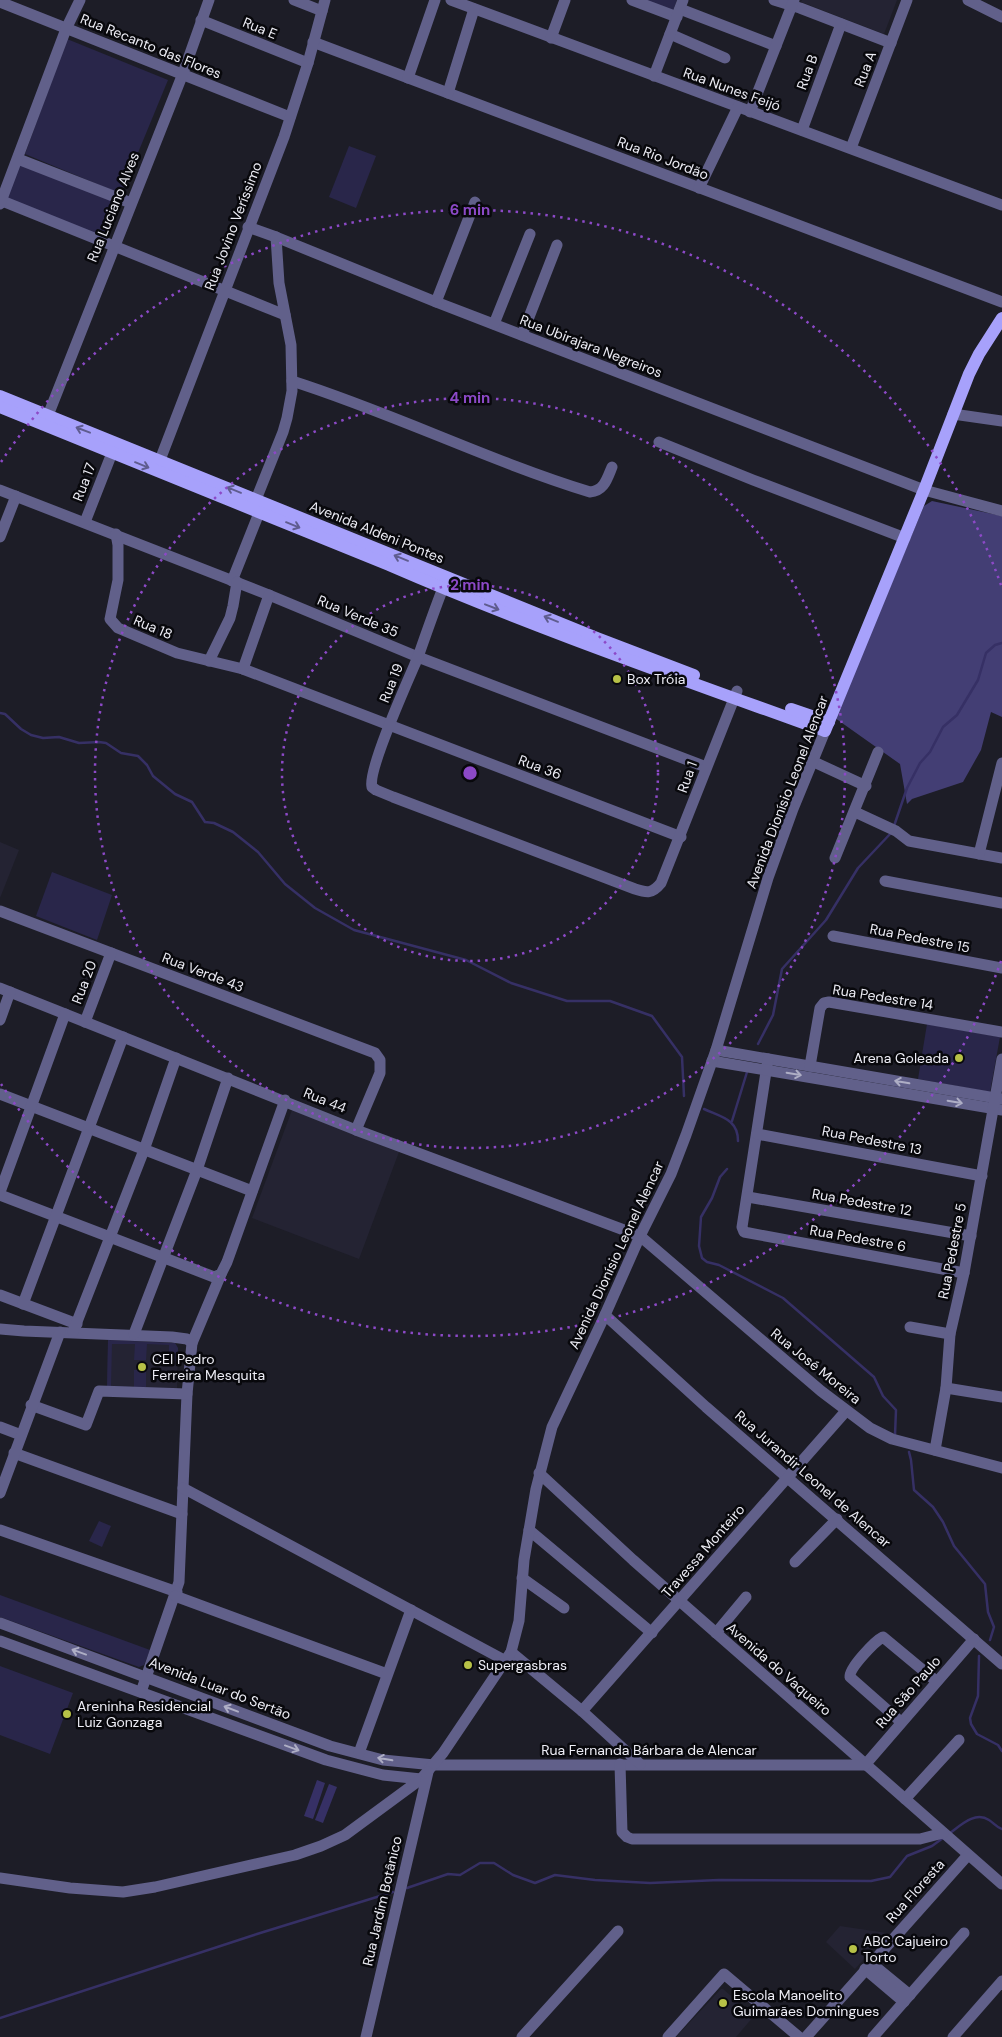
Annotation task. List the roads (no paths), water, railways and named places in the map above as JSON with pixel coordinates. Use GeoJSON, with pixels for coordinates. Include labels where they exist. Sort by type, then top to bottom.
{"type":"FeatureCollection","features":[{"type":"Feature","properties":{"kind":"main road","name":"Avenida Dionísio Leonel Alencar"},"geometry":{"type":"LineString","coordinates":[[827,726],[905,538],[973,365],[1001,321]]}},
{"type":"Feature","properties":{"kind":"main road","name":"Avenida Aldeni Pontes"},"geometry":{"type":"LineString","coordinates":[[0,396],[112,453],[258,505],[736,694]]}},
{"type":"Feature","properties":{"kind":"main road","name":"Avenida Aldeni Pontes"},"geometry":{"type":"LineString","coordinates":[[0,407],[160,460],[443,588],[593,647],[827,726]]}},
{"type":"Feature","properties":{"kind":"street"},"geometry":{"type":"LineString","coordinates":[[80,0],[66,29],[0,202],[114,246],[224,292],[285,314]]}},
{"type":"Feature","properties":{"kind":"street","name":"Rua Luciano Alves"},"geometry":{"type":"LineString","coordinates":[[46,421],[182,76],[209,0]]}},
{"type":"Feature","properties":{"kind":"street"},"geometry":{"type":"LineString","coordinates":[[294,0],[324,5]]}},
{"type":"Feature","properties":{"kind":"street"},"geometry":{"type":"LineString","coordinates":[[408,78],[435,0]]}},
{"type":"Feature","properties":{"kind":"street","name":"Rua Nunes Feijó"},"geometry":{"type":"LineString","coordinates":[[453,0],[1002,205]]}},
{"type":"Feature","properties":{"kind":"street"},"geometry":{"type":"LineString","coordinates":[[551,38],[565,0]]}},
{"type":"Feature","properties":{"kind":"street"},"geometry":{"type":"LineString","coordinates":[[635,0],[680,9],[776,46]]}},
{"type":"Feature","properties":{"kind":"street"},"geometry":{"type":"LineString","coordinates":[[774,0],[793,3],[890,43]]}},
{"type":"Feature","properties":{"kind":"street","name":"Rua A"},"geometry":{"type":"LineString","coordinates":[[850,148],[907,0]]}},
{"type":"Feature","properties":{"kind":"street"},"geometry":{"type":"LineString","coordinates":[[968,0],[1002,16]]}},
{"type":"Feature","properties":{"kind":"street","name":"Rua Recanto das Flores"},"geometry":{"type":"LineString","coordinates":[[0,2],[182,76],[290,117]]}},
{"type":"Feature","properties":{"kind":"street"},"geometry":{"type":"LineString","coordinates":[[750,112],[793,3]]}},
{"type":"Feature","properties":{"kind":"street","name":"Rua Jovino Veríssimo"},"geometry":{"type":"LineString","coordinates":[[160,460],[290,117],[308,63],[324,5]]}},
{"type":"Feature","properties":{"kind":"street"},"geometry":{"type":"LineString","coordinates":[[448,93],[474,9]]}},
{"type":"Feature","properties":{"kind":"street"},"geometry":{"type":"LineString","coordinates":[[654,76],[680,9]]}},
{"type":"Feature","properties":{"kind":"street","name":"Rua E"},"geometry":{"type":"LineString","coordinates":[[201,20],[308,63]]}},
{"type":"Feature","properties":{"kind":"street","name":"Rua B"},"geometry":{"type":"LineString","coordinates":[[802,130],[841,24]]}},
{"type":"Feature","properties":{"kind":"street"},"geometry":{"type":"LineString","coordinates":[[670,34],[725,58]]}},
{"type":"Feature","properties":{"kind":"street","name":"Rua Rio Jordão"},"geometry":{"type":"LineString","coordinates":[[313,42],[1002,302]]}},
{"type":"Feature","properties":{"kind":"street"},"geometry":{"type":"LineString","coordinates":[[699,188],[738,108]]}},
{"type":"Feature","properties":{"kind":"street"},"geometry":{"type":"LineString","coordinates":[[18,158],[131,203]]}},
{"type":"Feature","properties":{"kind":"street"},"geometry":{"type":"LineString","coordinates":[[436,302],[476,202]]}},
{"type":"Feature","properties":{"kind":"street","name":"Rua Ubirajara Negreiros"},"geometry":{"type":"LineString","coordinates":[[248,227],[436,302],[924,490],[1002,511]]}},
{"type":"Feature","properties":{"kind":"street"},"geometry":{"type":"LineString","coordinates":[[494,324],[530,234]]}},
{"type":"Feature","properties":{"kind":"street"},"geometry":{"type":"LineString","coordinates":[[210,661],[233,606],[234,582],[287,418],[292,381],[291,345],[276,262],[276,237]]}},
{"type":"Feature","properties":{"kind":"street"},"geometry":{"type":"LineString","coordinates":[[522,335],[557,245]]}},
{"type":"Feature","properties":{"kind":"street"},"geometry":{"type":"LineString","coordinates":[[292,381],[433,432],[551,480],[590,492],[596,492],[604,486],[612,467]]}},
{"type":"Feature","properties":{"kind":"street"},"geometry":{"type":"LineString","coordinates":[[953,414],[1002,421]]}},
{"type":"Feature","properties":{"kind":"street"},"geometry":{"type":"LineString","coordinates":[[659,442],[905,538]]}},
{"type":"Feature","properties":{"kind":"street","name":"Rua 17"},"geometry":{"type":"LineString","coordinates":[[85,522],[112,453]]}},
{"type":"Feature","properties":{"kind":"street","name":"Rua Verde 35"},"geometry":{"type":"LineString","coordinates":[[0,490],[269,595],[418,657],[706,767]]}},
{"type":"Feature","properties":{"kind":"street"},"geometry":{"type":"LineString","coordinates":[[0,537],[16,496]]}},
{"type":"Feature","properties":{"kind":"street","name":"Rua 18"},"geometry":{"type":"LineString","coordinates":[[116,534],[118,580],[110,615],[112,623],[118,628],[177,653],[244,669],[389,726]]}},
{"type":"Feature","properties":{"kind":"street","name":"Rua 19"},"geometry":{"type":"LineString","coordinates":[[443,588],[418,657],[389,726],[371,777],[372,787],[402,801],[648,893],[657,888],[666,874]]}},
{"type":"Feature","properties":{"kind":"street"},"geometry":{"type":"LineString","coordinates":[[244,669],[269,595]]}},
{"type":"Feature","properties":{"kind":"street","name":"Rua 1"},"geometry":{"type":"LineString","coordinates":[[666,874],[706,767],[736,694]]}},
{"type":"Feature","properties":{"kind":"street","name":"Rua 36"},"geometry":{"type":"LineString","coordinates":[[389,726],[681,837]]}},
{"type":"Feature","properties":{"kind":"street","name":"Avenida Dionísio Leonel Alencar"},"geometry":{"type":"LineString","coordinates":[[0,1878],[70,1888],[123,1892],[155,1887],[295,1855],[321,1846],[344,1834],[427,1772],[508,1656],[519,1621],[522,1578],[529,1530],[539,1473],[552,1427],[674,1166],[689,1128],[714,1055],[768,878],[793,809],[814,762],[827,726]]}},
{"type":"Feature","properties":{"kind":"street"},"geometry":{"type":"LineString","coordinates":[[835,858],[866,786],[878,752]]}},
{"type":"Feature","properties":{"kind":"street"},"geometry":{"type":"LineString","coordinates":[[814,762],[866,786]]}},
{"type":"Feature","properties":{"kind":"street"},"geometry":{"type":"LineString","coordinates":[[980,854],[1002,763]]}},
{"type":"Feature","properties":{"kind":"street"},"geometry":{"type":"LineString","coordinates":[[855,812],[895,831],[909,841],[1002,858]]}},
{"type":"Feature","properties":{"kind":"street"},"geometry":{"type":"LineString","coordinates":[[884,881],[1002,903]]}},
{"type":"Feature","properties":{"kind":"street","name":"Rua Verde 43"},"geometry":{"type":"LineString","coordinates":[[0,910],[377,1055],[380,1060],[380,1073],[356,1130]]}},
{"type":"Feature","properties":{"kind":"street","name":"Rua Pedestre 15"},"geometry":{"type":"LineString","coordinates":[[833,936],[1002,968]]}},
{"type":"Feature","properties":{"kind":"street","name":"Rua 20"},"geometry":{"type":"LineString","coordinates":[[85,1022],[111,953]]}},
{"type":"Feature","properties":{"kind":"street"},"geometry":{"type":"LineString","coordinates":[[0,1020],[5,990]]}},
{"type":"Feature","properties":{"kind":"street","name":"Rua 44"},"geometry":{"type":"LineString","coordinates":[[5,990],[285,1100],[356,1130],[640,1236]]}},
{"type":"Feature","properties":{"kind":"street","name":"Rua Pedestre 14"},"geometry":{"type":"LineString","coordinates":[[810,1066],[820,1008],[824,1003],[829,1002],[1002,1032]]}},
{"type":"Feature","properties":{"kind":"street"},"geometry":{"type":"LineString","coordinates":[[65,1014],[0,1194],[163,1258],[214,1276],[220,1274]]}},
{"type":"Feature","properties":{"kind":"street"},"geometry":{"type":"LineString","coordinates":[[23,1304],[123,1037]]}},
{"type":"Feature","properties":{"kind":"street"},"geometry":{"type":"LineString","coordinates":[[714,1055],[998,1104]]}},
{"type":"Feature","properties":{"kind":"street"},"geometry":{"type":"LineString","coordinates":[[75,1328],[144,1150],[176,1058]]}},
{"type":"Feature","properties":{"kind":"street","name":"Rua Pedestre 5"},"geometry":{"type":"LineString","coordinates":[[935,1450],[946,1388],[950,1334],[998,1104],[1002,1060]]}},
{"type":"Feature","properties":{"kind":"street"},"geometry":{"type":"LineString","coordinates":[[768,1064],[810,1066],[998,1104]]}},
{"type":"Feature","properties":{"kind":"street"},"geometry":{"type":"LineString","coordinates":[[748,1197],[768,1064]]}},
{"type":"Feature","properties":{"kind":"street"},"geometry":{"type":"LineString","coordinates":[[134,1334],[197,1170],[228,1078]]}},
{"type":"Feature","properties":{"kind":"street"},"geometry":{"type":"LineString","coordinates":[[0,1094],[252,1191]]}},
{"type":"Feature","properties":{"kind":"street"},"geometry":{"type":"LineString","coordinates":[[141,1692],[179,1582],[187,1394],[192,1343],[220,1274],[227,1262],[285,1100]]}},
{"type":"Feature","properties":{"kind":"street","name":"Rua Pedestre 13"},"geometry":{"type":"LineString","coordinates":[[757,1134],[982,1176]]}},
{"type":"Feature","properties":{"kind":"street","name":"Rua Pedestre 6"},"geometry":{"type":"LineString","coordinates":[[748,1197],[742,1227],[746,1233],[964,1273]]}},
{"type":"Feature","properties":{"kind":"street","name":"Rua Pedestre 12"},"geometry":{"type":"LineString","coordinates":[[748,1197],[971,1236]]}},
{"type":"Feature","properties":{"kind":"street","name":"Rua José Moreira"},"geometry":{"type":"LineString","coordinates":[[640,1236],[785,1362],[878,1433],[892,1439],[1002,1468]]}},
{"type":"Feature","properties":{"kind":"street"},"geometry":{"type":"LineString","coordinates":[[0,1295],[75,1328],[183,1338],[192,1343]]}},
{"type":"Feature","properties":{"kind":"street","name":"Rua Jurandir Leonel de Alencar"},"geometry":{"type":"LineString","coordinates":[[605,1315],[706,1407],[1002,1664]]}},
{"type":"Feature","properties":{"kind":"street"},"geometry":{"type":"LineString","coordinates":[[910,1327],[950,1334]]}},
{"type":"Feature","properties":{"kind":"street"},"geometry":{"type":"LineString","coordinates":[[0,1329],[60,1332],[75,1328]]}},
{"type":"Feature","properties":{"kind":"street"},"geometry":{"type":"LineString","coordinates":[[0,1493],[31,1405],[60,1332]]}},
{"type":"Feature","properties":{"kind":"street"},"geometry":{"type":"LineString","coordinates":[[946,1388],[1002,1397]]}},
{"type":"Feature","properties":{"kind":"street"},"geometry":{"type":"LineString","coordinates":[[31,1405],[86,1424],[99,1391],[187,1394]]}},
{"type":"Feature","properties":{"kind":"street","name":"Travessa Monteiro"},"geometry":{"type":"LineString","coordinates":[[582,1711],[846,1410]]}},
{"type":"Feature","properties":{"kind":"street"},"geometry":{"type":"LineString","coordinates":[[0,1427],[20,1435]]}},
{"type":"Feature","properties":{"kind":"street"},"geometry":{"type":"LineString","coordinates":[[14,1453],[182,1514]]}},
{"type":"Feature","properties":{"kind":"street","name":"Avenida do Vaqueiro"},"geometry":{"type":"LineString","coordinates":[[539,1473],[716,1633],[1002,1884]]}},
{"type":"Feature","properties":{"kind":"street"},"geometry":{"type":"LineString","coordinates":[[183,1488],[411,1610],[508,1656],[582,1711],[640,1764]]}},
{"type":"Feature","properties":{"kind":"street"},"geometry":{"type":"LineString","coordinates":[[796,1562],[837,1519]]}},
{"type":"Feature","properties":{"kind":"street"},"geometry":{"type":"LineString","coordinates":[[0,1530],[387,1674]]}},
{"type":"Feature","properties":{"kind":"street"},"geometry":{"type":"LineString","coordinates":[[529,1530],[652,1633]]}},
{"type":"Feature","properties":{"kind":"street"},"geometry":{"type":"LineString","coordinates":[[522,1578],[564,1608]]}},
{"type":"Feature","properties":{"kind":"street"},"geometry":{"type":"LineString","coordinates":[[716,1633],[746,1597]]}},
{"type":"Feature","properties":{"kind":"street"},"geometry":{"type":"LineString","coordinates":[[359,1753],[411,1610]]}},
{"type":"Feature","properties":{"kind":"street","name":"Avenida Luar do Sertão"},"geometry":{"type":"LineString","coordinates":[[0,1623],[330,1746],[427,1772]]}},
{"type":"Feature","properties":{"kind":"street"},"geometry":{"type":"LineString","coordinates":[[901,1722],[850,1677],[850,1671],[878,1640],[884,1637],[936,1681]]}},
{"type":"Feature","properties":{"kind":"street","name":"Rua São Paulo"},"geometry":{"type":"LineString","coordinates":[[865,1764],[974,1639]]}},
{"type":"Feature","properties":{"kind":"street"},"geometry":{"type":"LineString","coordinates":[[0,1641],[326,1760],[383,1775],[427,1772]]}},
{"type":"Feature","properties":{"kind":"street"},"geometry":{"type":"LineString","coordinates":[[905,1799],[959,1740]]}},
{"type":"Feature","properties":{"kind":"street"},"geometry":{"type":"LineString","coordinates":[[620,1764],[622,1832],[632,1839],[920,1840],[946,1835]]}},
{"type":"Feature","properties":{"kind":"street","name":"Rua Fernanda Bárbara de Alencar"},"geometry":{"type":"LineString","coordinates":[[427,1772],[620,1764],[865,1764]]}},
{"type":"Feature","properties":{"kind":"street","name":"Rua Jardim Botânico"},"geometry":{"type":"LineString","coordinates":[[366,2037],[427,1772]]}},
{"type":"Feature","properties":{"kind":"street","name":"Rua Floresta"},"geometry":{"type":"LineString","coordinates":[[806,2037],[968,1855]]}},
{"type":"Feature","properties":{"kind":"street"},"geometry":{"type":"LineString","coordinates":[[522,2037],[618,1931]]}},
{"type":"Feature","properties":{"kind":"street"},"geometry":{"type":"LineString","coordinates":[[873,2037],[964,1933]]}},
{"type":"Feature","properties":{"kind":"street"},"geometry":{"type":"LineString","coordinates":[[868,1966],[907,1999]]}},
{"type":"Feature","properties":{"kind":"street"},"geometry":{"type":"LineString","coordinates":[[668,2037],[724,1974],[799,2037]]}},
{"type":"Feature","properties":{"kind":"street"},"geometry":{"type":"LineString","coordinates":[[953,2037],[1002,1982]]}},
{"type":"Feature","properties":{"kind":"waterway"},"geometry":{"type":"LineString","coordinates":[[894,826],[907,788],[920,763],[930,752],[943,727],[957,715],[978,680],[986,653],[995,645],[1002,643]]}},
{"type":"Feature","properties":{"kind":"waterway"},"geometry":{"type":"LineString","coordinates":[[0,713],[5,714],[21,729],[31,735],[43,738],[59,737],[79,743],[106,743],[121,753],[138,756],[147,765],[153,776],[175,794],[192,802],[205,822],[214,823],[233,832],[258,852],[285,884],[315,908],[354,930],[466,960],[511,983],[567,1001],[610,1001],[652,1016],[682,1057],[684,1096]]}},
{"type":"Feature","properties":{"kind":"waterway"},"geometry":{"type":"LineString","coordinates":[[758,1044],[773,1015],[782,969],[826,920],[858,868],[891,833]]}},
{"type":"Feature","properties":{"kind":"waterway"},"geometry":{"type":"LineString","coordinates":[[732,1121],[747,1072]]}},
{"type":"Feature","properties":{"kind":"waterway"},"geometry":{"type":"LineString","coordinates":[[704,1109],[732,1123],[738,1141]]}},
{"type":"Feature","properties":{"kind":"waterway"},"geometry":{"type":"LineString","coordinates":[[727,1169],[720,1177],[712,1198],[701,1217],[699,1246],[702,1258],[783,1298],[874,1377],[883,1396],[896,1410],[895,1435]]}},
{"type":"Feature","properties":{"kind":"waterway"},"geometry":{"type":"LineString","coordinates":[[909,1452],[914,1490],[933,1507],[943,1522],[954,1546],[985,1584],[988,1612],[994,1627],[990,1640]]}},
{"type":"Feature","properties":{"kind":"waterway"},"geometry":{"type":"LineString","coordinates":[[979,1656],[978,1696],[970,1718],[971,1724],[977,1734],[998,1745],[1002,1751]]}},
{"type":"Feature","properties":{"kind":"waterway"},"geometry":{"type":"LineString","coordinates":[[950,1833],[968,1820],[979,1817],[989,1820],[1002,1829]]}},
{"type":"Feature","properties":{"kind":"waterway"},"geometry":{"type":"LineString","coordinates":[[407,1888],[448,1874],[460,1875],[480,1863],[494,1863],[513,1875],[535,1883],[555,1875],[595,1880],[650,1883],[719,1880],[871,1881],[890,1877],[907,1856],[932,1846],[943,1838]]}},
{"type":"Feature","properties":{"kind":"waterway"},"geometry":{"type":"LineString","coordinates":[[0,2018],[257,1934],[393,1892]]}},
{"type":"Feature","properties":{"kind":"place","name":"Box Tróia"},"geometry":{"type":"Point","coordinates":[617,679]}},
{"type":"Feature","properties":{"kind":"place","name":"Arena Goleada"},"geometry":{"type":"Point","coordinates":[959,1058]}},
{"type":"Feature","properties":{"kind":"place","name":"CEI Pedro Ferreira Mesquita"},"geometry":{"type":"Point","coordinates":[142,1367]}},
{"type":"Feature","properties":{"kind":"place","name":"Supergasbras"},"geometry":{"type":"Point","coordinates":[468,1665]}},
{"type":"Feature","properties":{"kind":"place","name":"Areninha Residencial Luiz Gonzaga"},"geometry":{"type":"Point","coordinates":[67,1714]}},
{"type":"Feature","properties":{"kind":"place","name":"ABC Cajueiro Torto"},"geometry":{"type":"Point","coordinates":[853,1949]}},
{"type":"Feature","properties":{"kind":"place","name":"Escola Manoelito Guimarães Domingues"},"geometry":{"type":"Point","coordinates":[723,2003]}}]}
